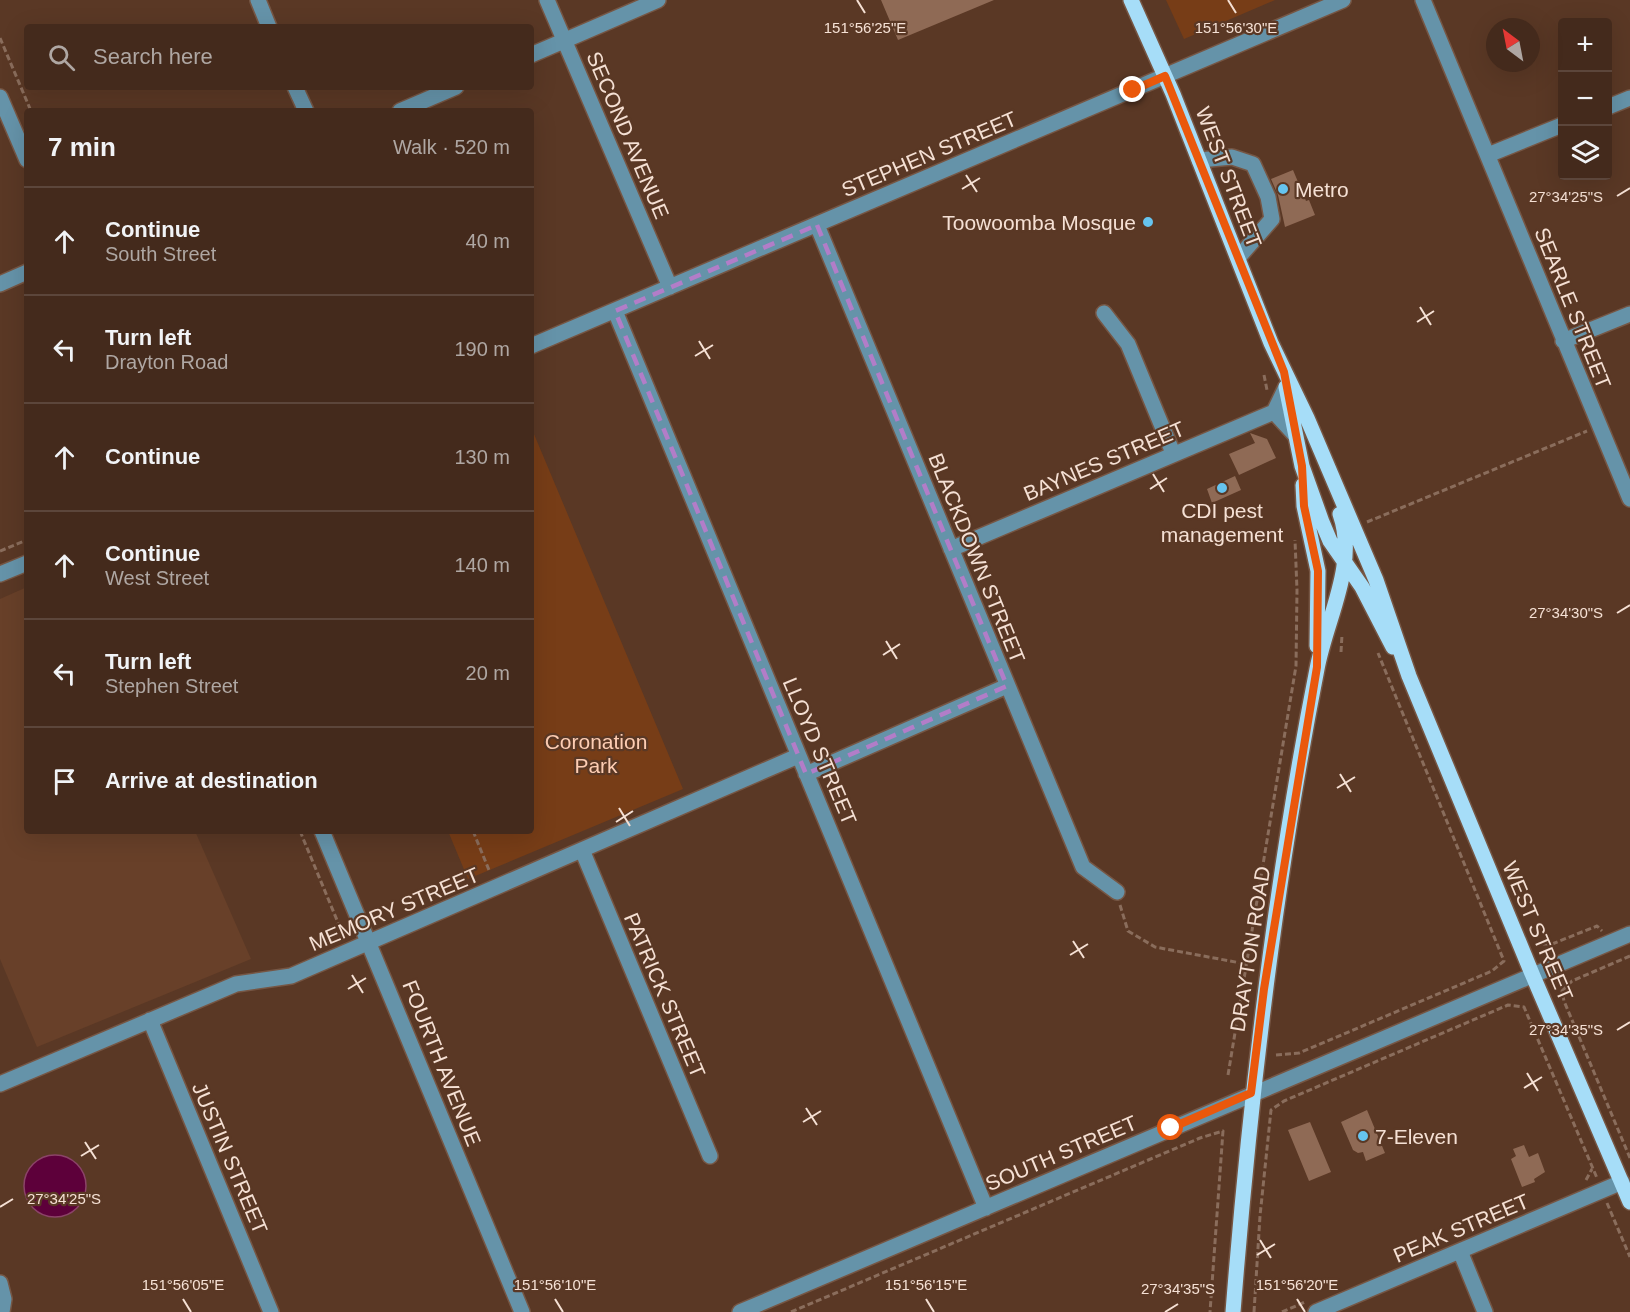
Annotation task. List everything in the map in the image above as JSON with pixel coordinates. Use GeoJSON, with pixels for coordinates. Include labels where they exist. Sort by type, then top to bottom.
{"type":"FeatureCollection","features":[{"type":"Feature","properties":{"kind":"main road","name":"WEST STREET"},"geometry":{"type":"LineString","coordinates":[[1131,0],[1165,76],[1285,379]]}},
{"type":"Feature","properties":{"kind":"main road"},"geometry":{"type":"LineString","coordinates":[[1285,379],[1308,418],[1383,597],[1409,676]]}},
{"type":"Feature","properties":{"kind":"main road"},"geometry":{"type":"LineString","coordinates":[[1285,379],[1302,466],[1330,541],[1362,587],[1409,676]]}},
{"type":"Feature","properties":{"kind":"main road"},"geometry":{"type":"LineString","coordinates":[[1308,418],[1344,526],[1347,542],[1338,596],[1317,667]]}},
{"type":"Feature","properties":{"kind":"main road"},"geometry":{"type":"LineString","coordinates":[[1302,466],[1304,506],[1318,571],[1317,667]]}},
{"type":"Feature","properties":{"kind":"main road","name":"DRAYTON ROAD"},"geometry":{"type":"LineString","coordinates":[[1233,1312],[1251,1093],[1264,989],[1317,667]]}},
{"type":"Feature","properties":{"kind":"main road","name":"WEST STREET"},"geometry":{"type":"LineString","coordinates":[[1409,676],[1533,976],[1630,1202]]}},
{"type":"Feature","properties":{"kind":"street"},"geometry":{"type":"LineString","coordinates":[[258,0],[268,24]]}},
{"type":"Feature","properties":{"kind":"street","name":"SECOND AVENUE"},"geometry":{"type":"LineString","coordinates":[[547,0],[670,287]]}},
{"type":"Feature","properties":{"kind":"street"},"geometry":{"type":"LineString","coordinates":[[534,54],[658,0]]}},
{"type":"Feature","properties":{"kind":"street","name":"STEPHEN STREET"},"geometry":{"type":"LineString","coordinates":[[534,345],[1343,0]]}},
{"type":"Feature","properties":{"kind":"street","name":"SEARLE STREET"},"geometry":{"type":"LineString","coordinates":[[1423,0],[1630,499]]}},
{"type":"Feature","properties":{"kind":"street"},"geometry":{"type":"LineString","coordinates":[[296,90],[305,108]]}},
{"type":"Feature","properties":{"kind":"street"},"geometry":{"type":"LineString","coordinates":[[407,108],[449,90]]}},
{"type":"Feature","properties":{"kind":"street"},"geometry":{"type":"LineString","coordinates":[[0,97],[24,153]]}},
{"type":"Feature","properties":{"kind":"street"},"geometry":{"type":"LineString","coordinates":[[1612,105],[1630,98]]}},
{"type":"Feature","properties":{"kind":"street"},"geometry":{"type":"LineString","coordinates":[[1488,155],[1560,126]]}},
{"type":"Feature","properties":{"kind":"street"},"geometry":{"type":"LineString","coordinates":[[1199,160],[1232,157],[1253,164],[1268,197],[1272,219],[1238,258]]}},
{"type":"Feature","properties":{"kind":"street","name":"BLACKDOWN STREET"},"geometry":{"type":"LineString","coordinates":[[817,225],[1083,867],[1117,892]]}},
{"type":"Feature","properties":{"kind":"street"},"geometry":{"type":"LineString","coordinates":[[0,284],[24,273]]}},
{"type":"Feature","properties":{"kind":"street","name":"LLOYD STREET"},"geometry":{"type":"LineString","coordinates":[[615,311],[986,1208]]}},
{"type":"Feature","properties":{"kind":"street"},"geometry":{"type":"LineString","coordinates":[[1104,313],[1128,344],[1173,453]]}},
{"type":"Feature","properties":{"kind":"street"},"geometry":{"type":"LineString","coordinates":[[1563,341],[1630,314]]}},
{"type":"Feature","properties":{"kind":"street"},"geometry":{"type":"LineString","coordinates":[[1285,379],[1274,412],[1295,435]]}},
{"type":"Feature","properties":{"kind":"street","name":"BAYNES STREET"},"geometry":{"type":"LineString","coordinates":[[951,549],[1274,412]]}},
{"type":"Feature","properties":{"kind":"street"},"geometry":{"type":"LineString","coordinates":[[0,574],[24,564]]}},
{"type":"Feature","properties":{"kind":"street"},"geometry":{"type":"LineString","coordinates":[[806,774],[1007,686]]}},
{"type":"Feature","properties":{"kind":"street","name":"MEMORY STREET"},"geometry":{"type":"LineString","coordinates":[[0,1084],[236,984],[291,976],[798,756]]}},
{"type":"Feature","properties":{"kind":"street","name":"FOURTH AVENUE"},"geometry":{"type":"LineString","coordinates":[[323,834],[522,1312]]}},
{"type":"Feature","properties":{"kind":"street","name":"PATRICK STREET"},"geometry":{"type":"LineString","coordinates":[[582,850],[710,1156]]}},
{"type":"Feature","properties":{"kind":"street","name":"SOUTH STREET"},"geometry":{"type":"LineString","coordinates":[[740,1312],[1251,1093],[1630,934]]}},
{"type":"Feature","properties":{"kind":"street","name":"JUSTIN STREET"},"geometry":{"type":"LineString","coordinates":[[150,1020],[271,1312]]}},
{"type":"Feature","properties":{"kind":"street","name":"PEAK STREET"},"geometry":{"type":"LineString","coordinates":[[1316,1312],[1622,1182]]}},
{"type":"Feature","properties":{"kind":"street"},"geometry":{"type":"LineString","coordinates":[[1460,1251],[1485,1312]]}},
{"type":"Feature","properties":{"kind":"street"},"geometry":{"type":"LineString","coordinates":[[0,1283],[4,1299],[2,1312]]}},
{"type":"Feature","properties":{"kind":"path"},"geometry":{"type":"LineString","coordinates":[[0,38],[30,108]]}},
{"type":"Feature","properties":{"kind":"path"},"geometry":{"type":"LineString","coordinates":[[1264,375],[1267,394]]}},
{"type":"Feature","properties":{"kind":"path"},"geometry":{"type":"LineString","coordinates":[[1367,522],[1599,426]]}},
{"type":"Feature","properties":{"kind":"path"},"geometry":{"type":"LineString","coordinates":[[1228,1075],[1296,666],[1298,590],[1294,531]]}},
{"type":"Feature","properties":{"kind":"path"},"geometry":{"type":"LineString","coordinates":[[0,552],[24,541]]}},
{"type":"Feature","properties":{"kind":"path"},"geometry":{"type":"LineString","coordinates":[[1276,1055],[1299,1053],[1492,971],[1504,962],[1377,651]]}},
{"type":"Feature","properties":{"kind":"path"},"geometry":{"type":"LineString","coordinates":[[301,834],[344,937]]}},
{"type":"Feature","properties":{"kind":"path"},"geometry":{"type":"LineString","coordinates":[[474,834],[489,870]]}},
{"type":"Feature","properties":{"kind":"path"},"geometry":{"type":"LineString","coordinates":[[1117,892],[1128,931],[1155,946],[1246,964]]}},
{"type":"Feature","properties":{"kind":"path"},"geometry":{"type":"LineString","coordinates":[[1543,944],[1552,944],[1597,926]]}},
{"type":"Feature","properties":{"kind":"path"},"geometry":{"type":"LineString","coordinates":[[1630,956],[1572,981],[1562,991],[1564,1002],[1630,1158]]}},
{"type":"Feature","properties":{"kind":"path"},"geometry":{"type":"LineString","coordinates":[[1255,1312],[1260,1216],[1271,1110],[1313,1088],[1508,1005],[1524,1007],[1630,1257]]}},
{"type":"Feature","properties":{"kind":"path"},"geometry":{"type":"LineString","coordinates":[[791,1312],[1200,1137],[1223,1131],[1210,1312]]}},
{"type":"Feature","properties":{"kind":"highlighted area"},"geometry":{"type":"Polygon","coordinates":[[[817,225],[1007,686],[806,774],[615,311],[817,225]]]}},
{"type":"Feature","properties":{"kind":"shaded area"},"geometry":{"type":"Polygon","coordinates":[[[24,588],[24,834],[196,834],[251,959],[37,1047],[0,959],[0,599],[24,588]]]}},
{"type":"Feature","properties":{"kind":"shaded area"},"geometry":{"type":"Polygon","coordinates":[[[55,1155],[72,1160],[77,1164],[81,1169],[86,1186],[81,1203],[77,1208],[72,1212],[55,1217],[38,1212],[33,1208],[29,1203],[24,1186],[29,1169],[33,1164],[38,1160],[55,1155]]]}},
{"type":"Feature","properties":{"kind":"green space"},"geometry":{"type":"Polygon","coordinates":[[[1166,0],[1275,0],[1184,39],[1166,0]]]}},
{"type":"Feature","properties":{"kind":"green space","name":"Coronation Park"},"geometry":{"type":"Polygon","coordinates":[[[534,434],[683,789],[468,879],[449,834],[534,834],[534,434]]]}},
{"type":"Feature","properties":{"kind":"building"},"geometry":{"type":"Polygon","coordinates":[[[881,0],[994,0],[898,40],[881,0]]]}},
{"type":"Feature","properties":{"kind":"building"},"geometry":{"type":"Polygon","coordinates":[[[1293,170],[1306,201],[1309,200],[1315,215],[1285,227],[1278,195],[1271,179],[1293,170]]]}},
{"type":"Feature","properties":{"kind":"building"},"geometry":{"type":"Polygon","coordinates":[[[1250,433],[1267,439],[1276,458],[1239,475],[1229,454],[1255,443],[1250,433]]]}},
{"type":"Feature","properties":{"kind":"building"},"geometry":{"type":"Polygon","coordinates":[[[1235,476],[1241,490],[1212,503],[1207,489],[1235,476]]]}},
{"type":"Feature","properties":{"kind":"building","name":"7-Eleven"},"geometry":{"type":"Polygon","coordinates":[[[1367,1110],[1385,1153],[1366,1161],[1363,1152],[1358,1153],[1353,1150],[1341,1122],[1367,1110]]]}},
{"type":"Feature","properties":{"kind":"building"},"geometry":{"type":"Polygon","coordinates":[[[1310,1122],[1331,1172],[1309,1181],[1288,1130],[1310,1122]]]}},
{"type":"Feature","properties":{"kind":"building"},"geometry":{"type":"Polygon","coordinates":[[[1524,1145],[1529,1157],[1538,1153],[1545,1172],[1534,1179],[1535,1182],[1522,1187],[1511,1159],[1516,1156],[1513,1149],[1524,1145]]]}},
{"type":"Feature","properties":{"kind":"place","name":"Metro"},"geometry":{"type":"Point","coordinates":[1283,189]}},
{"type":"Feature","properties":{"kind":"place","name":"Toowoomba Mosque"},"geometry":{"type":"Point","coordinates":[1148,222]}},
{"type":"Feature","properties":{"kind":"place","name":"CDI pest management"},"geometry":{"type":"Point","coordinates":[1222,488]}},
{"type":"Feature","properties":{"kind":"place","name":"7-Eleven"},"geometry":{"type":"Point","coordinates":[1363,1136]}},
{"type":"Feature","properties":{"kind":"route"},"geometry":{"type":"LineString","coordinates":[[1133,90],[1165,76],[1284,372],[1302,466],[1304,506],[1318,571],[1319,592],[1317,667],[1264,989],[1251,1093],[1171,1128]]}}]}
